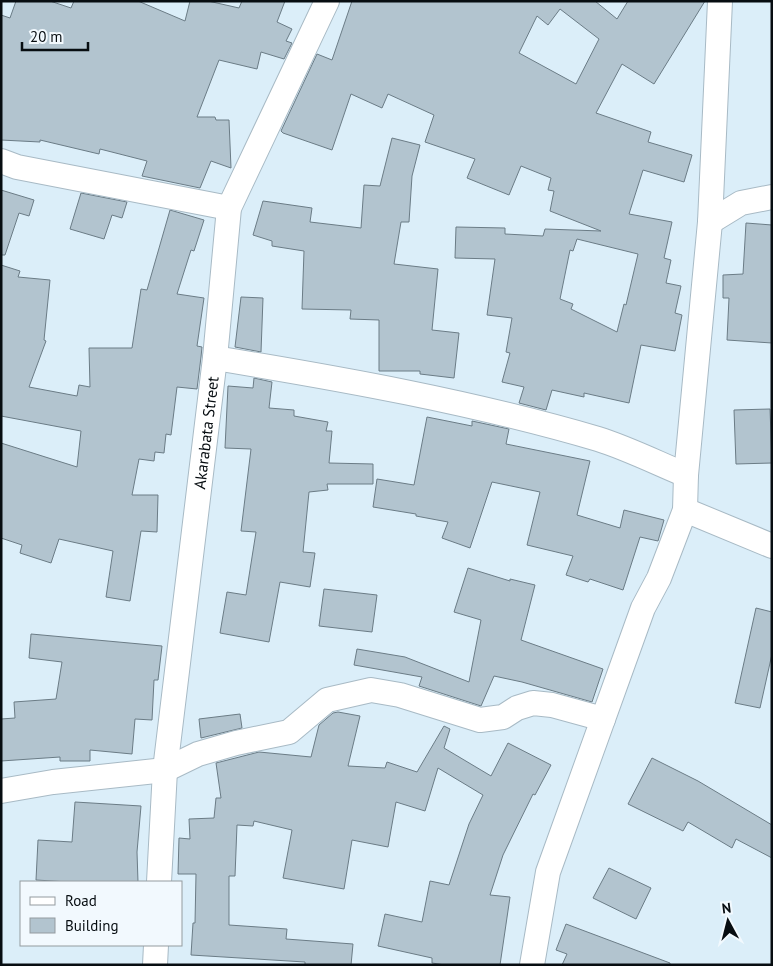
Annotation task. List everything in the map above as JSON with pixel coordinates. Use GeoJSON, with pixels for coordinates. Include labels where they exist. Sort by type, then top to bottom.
{"type":"FeatureCollection","features":[{"type":"Feature","properties":{"kind":"street","name":"Akarabata Street"},"geometry":{"type":"LineString","coordinates":[[159,881],[165,770],[215,358],[229,208],[326,1]]}},
{"type":"Feature","properties":{"kind":"street"},"geometry":{"type":"LineString","coordinates":[[532,965],[548,872],[643,608],[659,578],[685,510],[686,474],[710,222],[720,1]]}},
{"type":"Feature","properties":{"kind":"street"},"geometry":{"type":"LineString","coordinates":[[1,162],[17,167],[229,208]]}},
{"type":"Feature","properties":{"kind":"street"},"geometry":{"type":"LineString","coordinates":[[710,222],[741,203],[772,196]]}},
{"type":"Feature","properties":{"kind":"street"},"geometry":{"type":"LineString","coordinates":[[215,358],[344,379],[499,414],[599,440],[686,474]]}},
{"type":"Feature","properties":{"kind":"street"},"geometry":{"type":"LineString","coordinates":[[685,510],[772,546]]}},
{"type":"Feature","properties":{"kind":"street"},"geometry":{"type":"LineString","coordinates":[[1,791],[53,782],[165,770],[198,754],[236,743],[289,732],[314,708],[327,700],[371,690],[400,695],[480,720],[503,717],[517,708],[533,703],[603,719]]}},
{"type":"Feature","properties":{"kind":"street"},"geometry":{"type":"LineString","coordinates":[[155,965],[156,946]]}},
{"type":"Feature","properties":{"kind":"building"},"geometry":{"type":"Polygon","coordinates":[[[16,1],[50,1],[71,8],[74,1],[138,1],[185,21],[190,1],[208,1],[239,8],[242,1],[285,1],[277,22],[292,29],[286,41],[292,43],[284,59],[261,52],[257,69],[219,60],[197,117],[215,117],[216,120],[229,120],[231,168],[211,161],[200,188],[142,176],[147,161],[100,149],[99,154],[40,140],[40,142],[1,140],[1,15],[10,18],[16,1]]]}},
{"type":"Feature","properties":{"kind":"building"},"geometry":{"type":"Polygon","coordinates":[[[352,1],[595,1],[617,19],[628,1],[705,1],[654,84],[622,64],[596,113],[651,132],[648,142],[692,155],[684,182],[643,170],[629,214],[672,222],[664,258],[671,260],[666,283],[681,286],[675,313],[682,315],[675,351],[641,345],[629,403],[584,393],[584,397],[552,390],[546,410],[519,403],[524,387],[502,382],[510,353],[506,352],[512,318],[487,315],[495,259],[455,258],[456,227],[505,228],[505,234],[543,236],[545,229],[601,231],[550,211],[554,191],[548,190],[551,178],[521,166],[509,195],[467,178],[475,159],[425,142],[434,115],[388,94],[382,108],[351,94],[332,150],[283,133],[281,131],[317,54],[332,60],[352,1]],[[560,9],[548,25],[537,16],[519,53],[576,84],[599,39],[560,9]],[[577,239],[573,251],[570,250],[560,299],[573,304],[571,309],[617,332],[624,304],[626,305],[638,254],[577,239]]]}},
{"type":"Feature","properties":{"kind":"building"},"geometry":{"type":"Polygon","coordinates":[[[392,138],[420,145],[412,176],[409,222],[401,222],[394,264],[438,269],[432,330],[459,333],[454,378],[420,374],[420,371],[379,371],[379,320],[350,319],[351,310],[302,309],[304,251],[272,246],[272,241],[253,235],[263,201],[312,208],[310,222],[361,228],[364,185],[380,186],[392,138]]]}},
{"type":"Feature","properties":{"kind":"building"},"geometry":{"type":"Polygon","coordinates":[[[1,190],[34,200],[29,216],[19,213],[5,255],[1,255],[1,190]]]}},
{"type":"Feature","properties":{"kind":"building"},"geometry":{"type":"Polygon","coordinates":[[[81,193],[127,202],[122,218],[112,215],[104,239],[70,229],[81,193]]]}},
{"type":"Feature","properties":{"kind":"building"},"geometry":{"type":"Polygon","coordinates":[[[170,210],[204,220],[194,251],[191,250],[177,294],[204,298],[197,346],[202,347],[201,357],[197,389],[177,387],[171,435],[166,434],[164,453],[155,452],[154,461],[139,459],[132,495],[158,495],[157,532],[141,531],[130,601],[106,597],[113,551],[59,539],[51,563],[20,553],[22,545],[1,538],[1,443],[77,467],[81,431],[1,416],[1,265],[20,271],[18,277],[50,280],[44,340],[46,341],[29,387],[77,396],[79,385],[90,387],[89,348],[132,348],[141,289],[147,290],[170,210]]]}},
{"type":"Feature","properties":{"kind":"building"},"geometry":{"type":"Polygon","coordinates":[[[746,223],[772,225],[772,343],[727,340],[729,298],[723,298],[723,275],[743,274],[746,223]]]}},
{"type":"Feature","properties":{"kind":"building"},"geometry":{"type":"Polygon","coordinates":[[[241,297],[263,298],[261,352],[235,347],[241,297]]]}},
{"type":"Feature","properties":{"kind":"building"},"geometry":{"type":"Polygon","coordinates":[[[254,378],[272,382],[269,408],[294,410],[294,416],[328,422],[326,431],[332,431],[329,463],[373,464],[373,484],[327,484],[328,490],[309,492],[303,552],[315,553],[310,587],[280,582],[269,642],[220,633],[227,592],[246,595],[256,532],[241,531],[251,449],[225,448],[228,386],[253,388],[254,378]]]}},
{"type":"Feature","properties":{"kind":"building"},"geometry":{"type":"Polygon","coordinates":[[[770,409],[772,463],[736,464],[734,410],[770,409]]]}},
{"type":"Feature","properties":{"kind":"building"},"geometry":{"type":"Polygon","coordinates":[[[427,417],[472,426],[472,421],[509,429],[506,444],[590,461],[577,515],[620,528],[624,510],[664,520],[658,541],[640,537],[623,590],[590,579],[588,582],[566,575],[573,556],[527,545],[540,492],[492,482],[470,548],[442,538],[448,522],[416,516],[416,514],[373,507],[377,479],[414,485],[427,417]]]}},
{"type":"Feature","properties":{"kind":"building"},"geometry":{"type":"Polygon","coordinates":[[[468,568],[510,581],[510,579],[535,585],[521,640],[603,669],[592,702],[494,676],[481,706],[419,686],[422,677],[354,665],[357,649],[405,657],[469,682],[481,620],[454,612],[468,568]]]}},
{"type":"Feature","properties":{"kind":"building"},"geometry":{"type":"Polygon","coordinates":[[[324,589],[377,595],[372,632],[319,626],[324,589]]]}},
{"type":"Feature","properties":{"kind":"building"},"geometry":{"type":"Polygon","coordinates":[[[756,608],[772,612],[772,654],[760,708],[735,703],[756,608]]]}},
{"type":"Feature","properties":{"kind":"building"},"geometry":{"type":"Polygon","coordinates":[[[31,634],[162,646],[158,680],[154,680],[152,720],[135,719],[132,754],[90,750],[90,761],[60,761],[60,757],[1,761],[1,719],[15,718],[14,702],[56,699],[62,662],[29,658],[31,634]]]}},
{"type":"Feature","properties":{"kind":"building"},"geometry":{"type":"Polygon","coordinates":[[[338,712],[360,716],[348,766],[385,768],[387,762],[417,772],[444,726],[450,729],[444,748],[491,776],[508,743],[551,765],[535,795],[533,794],[503,855],[490,895],[510,897],[500,965],[445,965],[432,963],[432,958],[378,946],[385,914],[422,922],[430,881],[449,885],[469,824],[483,795],[438,768],[425,811],[396,802],[388,847],[352,840],[344,889],[283,878],[292,830],[254,821],[253,826],[237,825],[235,876],[229,876],[229,925],[287,929],[286,939],[353,944],[351,965],[305,965],[305,962],[191,955],[193,923],[195,923],[196,874],[178,874],[179,838],[190,839],[189,819],[214,818],[216,798],[221,798],[216,763],[259,752],[311,757],[319,725],[333,713],[338,712]]]}},
{"type":"Feature","properties":{"kind":"building"},"geometry":{"type":"Polygon","coordinates":[[[240,714],[242,728],[201,738],[199,719],[240,714]]]}},
{"type":"Feature","properties":{"kind":"building"},"geometry":{"type":"Polygon","coordinates":[[[652,758],[698,781],[772,825],[772,858],[736,839],[732,848],[688,822],[683,831],[628,804],[652,758]]]}},
{"type":"Feature","properties":{"kind":"building"},"geometry":{"type":"Polygon","coordinates":[[[75,802],[141,806],[137,852],[138,881],[36,880],[38,840],[72,842],[75,802]]]}},
{"type":"Feature","properties":{"kind":"building"},"geometry":{"type":"Polygon","coordinates":[[[609,868],[651,888],[636,919],[593,898],[609,868]]]}},
{"type":"Feature","properties":{"kind":"building"},"geometry":{"type":"Polygon","coordinates":[[[566,924],[670,963],[670,965],[562,965],[567,954],[556,950],[566,924]]]}}]}
